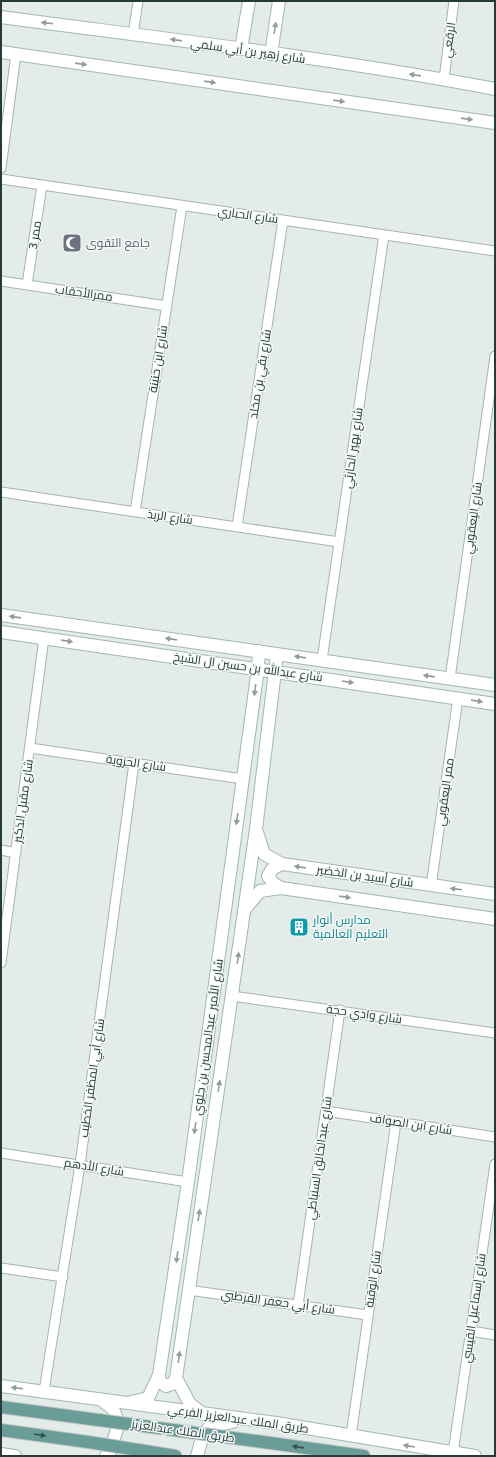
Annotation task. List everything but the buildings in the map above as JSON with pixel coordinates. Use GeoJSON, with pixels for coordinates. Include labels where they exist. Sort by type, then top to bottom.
{"type":"FeatureCollection","features":[{"type":"Feature","properties":{"kind":"main road","name":"طريق الملك عبدالعزيز"},"geometry":{"type":"LineString","coordinates":[[1,1406],[364,1456]]}},
{"type":"Feature","properties":{"kind":"main road","name":"طريق الملك عبدالعزيز"},"geometry":{"type":"LineString","coordinates":[[1,1430],[176,1456]]}},
{"type":"Feature","properties":{"kind":"street"},"geometry":{"type":"LineString","coordinates":[[133,34],[138,1]]}},
{"type":"Feature","properties":{"kind":"street"},"geometry":{"type":"LineString","coordinates":[[241,49],[249,1]]}},
{"type":"Feature","properties":{"kind":"street"},"geometry":{"type":"LineString","coordinates":[[271,54],[280,1]]}},
{"type":"Feature","properties":{"kind":"street","name":"الرقعي"},"geometry":{"type":"LineString","coordinates":[[444,79],[454,1]]}},
{"type":"Feature","properties":{"kind":"street","name":"شارع زهير بن أبي سلمي"},"geometry":{"type":"LineString","coordinates":[[1,17],[241,49],[444,79],[495,89]]}},
{"type":"Feature","properties":{"kind":"street"},"geometry":{"type":"LineString","coordinates":[[1,52],[495,123]]}},
{"type":"Feature","properties":{"kind":"street"},"geometry":{"type":"LineString","coordinates":[[1,168],[16,54]]}},
{"type":"Feature","properties":{"kind":"street","name":"شارع الحباري"},"geometry":{"type":"LineString","coordinates":[[1,179],[495,251]]}},
{"type":"Feature","properties":{"kind":"street","name":"ممر 3"},"geometry":{"type":"LineString","coordinates":[[27,285],[42,185]]}},
{"type":"Feature","properties":{"kind":"street","name":"شارع ابن حنينة"},"geometry":{"type":"LineString","coordinates":[[135,512],[182,206]]}},
{"type":"Feature","properties":{"kind":"street","name":"شارع بقي بن مخلد"},"geometry":{"type":"LineString","coordinates":[[237,527],[283,220]]}},
{"type":"Feature","properties":{"kind":"street","name":"شارع بهير الحارثي"},"geometry":{"type":"LineString","coordinates":[[322,660],[384,235]]}},
{"type":"Feature","properties":{"kind":"street","name":"ممرالأحقاب"},"geometry":{"type":"LineString","coordinates":[[1,281],[167,306]]}},
{"type":"Feature","properties":{"kind":"street","name":"شارع اليعقوبي"},"geometry":{"type":"LineString","coordinates":[[450,679],[491,408],[495,356]]}},
{"type":"Feature","properties":{"kind":"street","name":"شارع الربذ"},"geometry":{"type":"LineString","coordinates":[[1,492],[339,542]]}},
{"type":"Feature","properties":{"kind":"street","name":"شارع عبدالله بن حسين ال الشيخ"},"geometry":{"type":"LineString","coordinates":[[1,615],[495,685]]}},
{"type":"Feature","properties":{"kind":"street","name":"شارع عبدالله بن حسين ال الشيخ"},"geometry":{"type":"LineString","coordinates":[[1,632],[258,668],[495,704]]}},
{"type":"Feature","properties":{"kind":"street","name":"شارع مقبل الذكير"},"geometry":{"type":"LineString","coordinates":[[1,963],[44,638]]}},
{"type":"Feature","properties":{"kind":"street","name":"شارع الأمير عبدالمحسن بن جلوي"},"geometry":{"type":"LineString","coordinates":[[128,1403],[148,1398],[159,1375],[188,1182],[258,668],[259,651]]}},
{"type":"Feature","properties":{"kind":"street","name":"شارع الأمير عبدالمحسن بن جلوي"},"geometry":{"type":"LineString","coordinates":[[176,1378],[256,829],[277,654]]}},
{"type":"Feature","properties":{"kind":"street","name":"ممر اليعقوبي"},"geometry":{"type":"LineString","coordinates":[[431,886],[458,698]]}},
{"type":"Feature","properties":{"kind":"street","name":"شارع الحزوية"},"geometry":{"type":"LineString","coordinates":[[30,748],[243,779]]}},
{"type":"Feature","properties":{"kind":"street","name":"شارع أبي المظفر الخطيب"},"geometry":{"type":"LineString","coordinates":[[44,1392],[80,1165],[134,763]]}},
{"type":"Feature","properties":{"kind":"street","name":"شارع أسيد بن الخضير"},"geometry":{"type":"LineString","coordinates":[[256,829],[264,854],[282,864],[495,894]]}},
{"type":"Feature","properties":{"kind":"street"},"geometry":{"type":"LineString","coordinates":[[1,850],[16,853]]}},
{"type":"Feature","properties":{"kind":"street"},"geometry":{"type":"LineString","coordinates":[[281,888],[273,884],[268,876],[272,869],[282,864]]}},
{"type":"Feature","properties":{"kind":"street","name":"شارع أسيد بن الخضير"},"geometry":{"type":"LineString","coordinates":[[244,909],[260,891],[281,888],[495,919]]}},
{"type":"Feature","properties":{"kind":"street","name":"شارع وادي حجة"},"geometry":{"type":"LineString","coordinates":[[232,996],[495,1033]]}},
{"type":"Feature","properties":{"kind":"street","name":"شارع عبدالخالق السنباطي"},"geometry":{"type":"LineString","coordinates":[[298,1305],[340,1010]]}},
{"type":"Feature","properties":{"kind":"street","name":"شارع ابن الصواف"},"geometry":{"type":"LineString","coordinates":[[326,1111],[495,1137]]}},
{"type":"Feature","properties":{"kind":"street","name":"شارع الوقبة"},"geometry":{"type":"LineString","coordinates":[[351,1436],[396,1122]]}},
{"type":"Feature","properties":{"kind":"street","name":"شارع الأدهم"},"geometry":{"type":"LineString","coordinates":[[1,1153],[188,1182]]}},
{"type":"Feature","properties":{"kind":"street","name":"شارع إسماعيل القيسي"},"geometry":{"type":"LineString","coordinates":[[453,1453],[495,1164]]}},
{"type":"Feature","properties":{"kind":"street"},"geometry":{"type":"LineString","coordinates":[[1,1268],[63,1277]]}},
{"type":"Feature","properties":{"kind":"street","name":"شارع أبي جعفر القرطبي"},"geometry":{"type":"LineString","coordinates":[[188,1290],[368,1315]]}},
{"type":"Feature","properties":{"kind":"street"},"geometry":{"type":"LineString","coordinates":[[471,1331],[495,1335]]}},
{"type":"Feature","properties":{"kind":"street"},"geometry":{"type":"LineString","coordinates":[[159,1375],[160,1382],[166,1386],[172,1384],[176,1378],[190,1404],[203,1414]]}},
{"type":"Feature","properties":{"kind":"street","name":"طريق الملك عبدالعزيز الفرعي"},"geometry":{"type":"LineString","coordinates":[[1,1386],[276,1423],[475,1456]]}},
{"type":"Feature","properties":{"kind":"street"},"geometry":{"type":"LineString","coordinates":[[80,1396],[102,1400],[113,1409],[119,1423],[109,1454],[106,1456]]}},
{"type":"Feature","properties":{"kind":"street"},"geometry":{"type":"LineString","coordinates":[[197,1456],[202,1438],[209,1427],[231,1422],[276,1423]]}},
{"type":"Feature","properties":{"kind":"street"},"geometry":{"type":"LineString","coordinates":[[1,1454],[15,1456]]}},
{"type":"Feature","properties":{"kind":"place","name":"جامع التقوى"},"geometry":{"type":"Point","coordinates":[72,243]}},
{"type":"Feature","properties":{"kind":"place","name":"مدارس أنوار التعليم العالمية"},"geometry":{"type":"Point","coordinates":[299,927]}}]}
